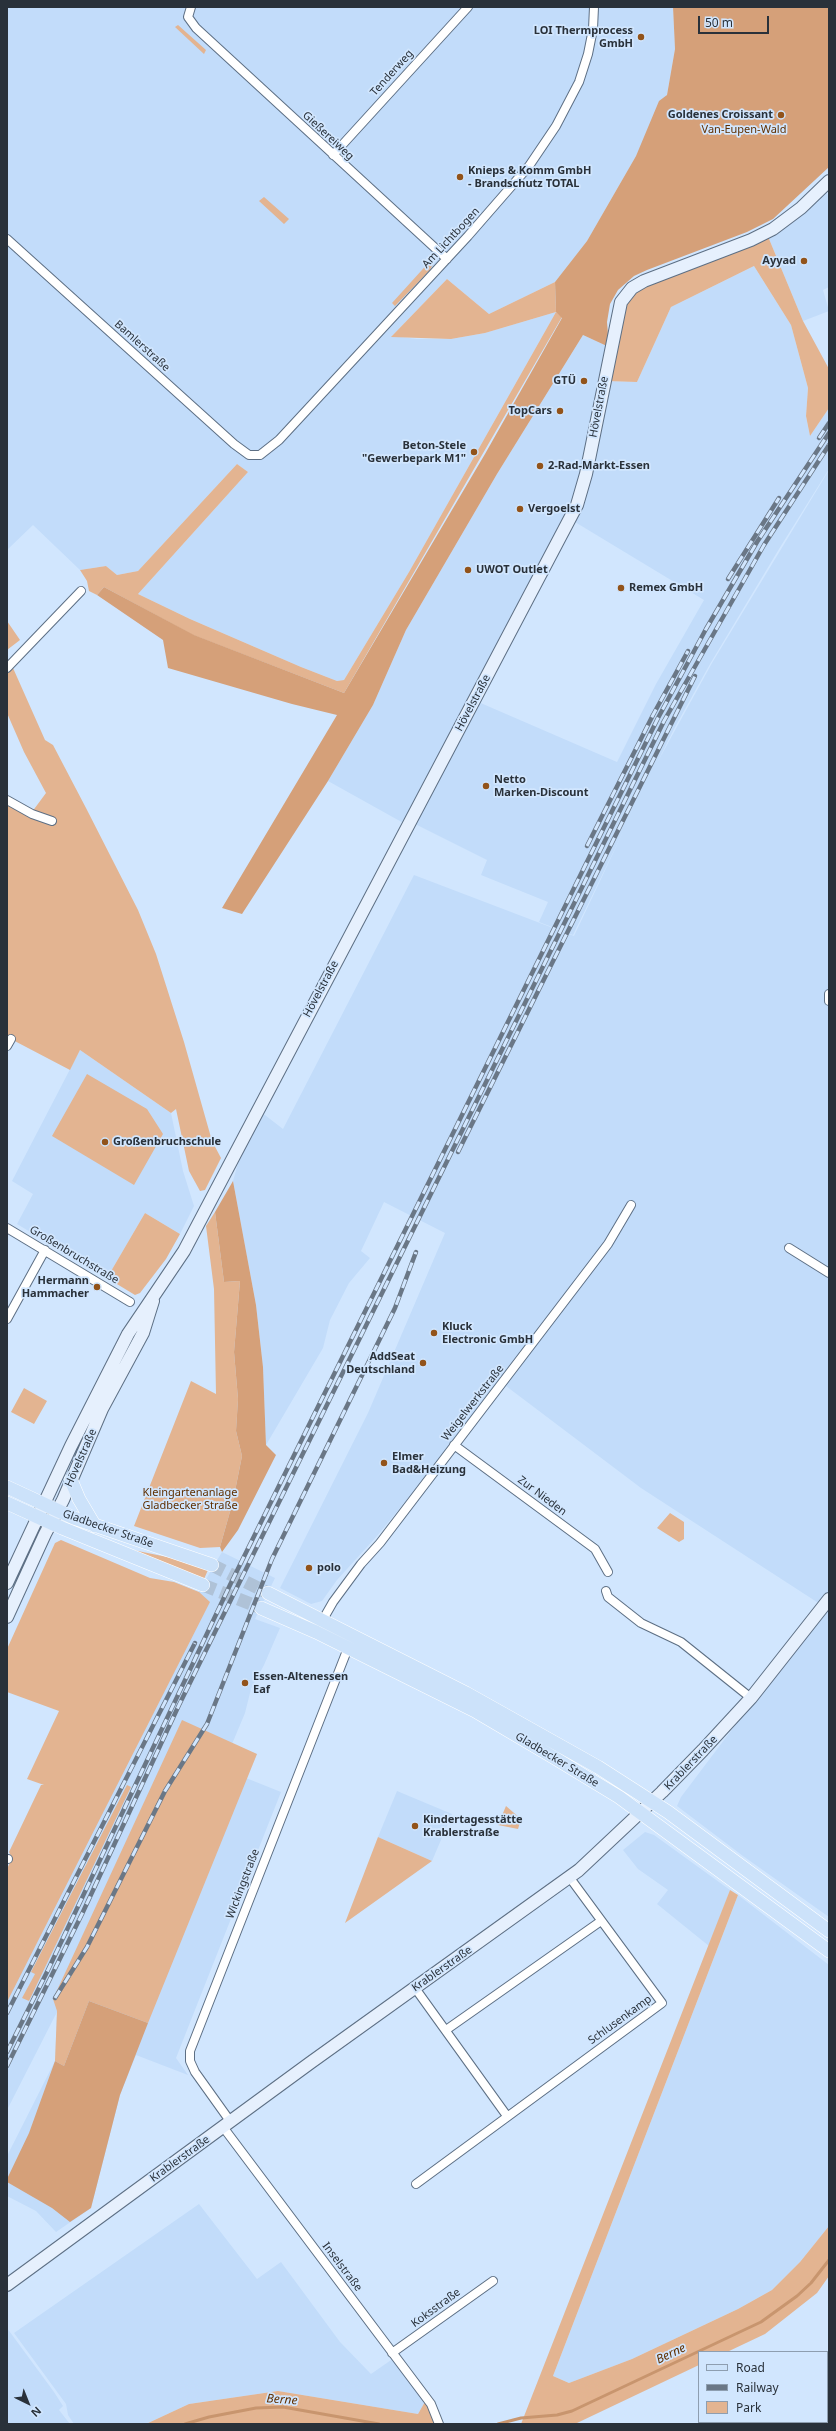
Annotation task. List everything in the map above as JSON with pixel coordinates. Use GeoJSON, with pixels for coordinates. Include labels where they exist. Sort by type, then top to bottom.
{"type":"FeatureCollection","features":[{"type":"Feature","properties":{"kind":"main road","name":"Hövelstraße"},"geometry":{"type":"LineString","coordinates":[[7,1617],[50,1523],[57,1511],[102,1409],[143,1333],[154,1299],[206,1210],[577,505],[586,474],[621,302],[632,288],[644,281],[769,231],[827,187]]}},
{"type":"Feature","properties":{"kind":"main road","name":"Hövelstraße"},"geometry":{"type":"LineString","coordinates":[[7,1583],[86,1415],[132,1327],[144,1309],[154,1299]]}},
{"type":"Feature","properties":{"kind":"main road"},"geometry":{"type":"LineString","coordinates":[[71,1480],[79,1499],[95,1526]]}},
{"type":"Feature","properties":{"kind":"main road","name":"Gladbecker Straße"},"geometry":{"type":"LineString","coordinates":[[7,1487],[57,1511],[95,1526],[212,1565]]}},
{"type":"Feature","properties":{"kind":"main road","name":"Gladbecker Straße"},"geometry":{"type":"LineString","coordinates":[[7,1503],[50,1523],[203,1585]]}},
{"type":"Feature","properties":{"kind":"main road","name":"Gladbecker Straße"},"geometry":{"type":"LineString","coordinates":[[268,1593],[466,1693],[598,1767],[652,1801],[824,1927]]}},
{"type":"Feature","properties":{"kind":"main road","name":"Krablerstraße"},"geometry":{"type":"LineString","coordinates":[[7,2286],[227,2124],[570,1878],[640,1813],[703,1750],[751,1698],[829,1600]]}},
{"type":"Feature","properties":{"kind":"main road","name":"Gladbecker Straße"},"geometry":{"type":"LineString","coordinates":[[261,1608],[316,1632],[475,1711],[560,1761],[640,1813],[829,1951]]}},
{"type":"Feature","properties":{"kind":"main road"},"geometry":{"type":"LineString","coordinates":[[802,1930],[824,1927]]}},
{"type":"Feature","properties":{"kind":"street","name":"Gießereiweg"},"geometry":{"type":"LineString","coordinates":[[191,7],[188,17],[196,28],[447,259]]}},
{"type":"Feature","properties":{"kind":"street","name":"Tenderweg"},"geometry":{"type":"LineString","coordinates":[[333,155],[468,7]]}},
{"type":"Feature","properties":{"kind":"street","name":"Am Lichtbogen"},"geometry":{"type":"LineString","coordinates":[[268,451],[514,185],[556,126],[579,82],[588,54],[593,29],[594,7]]}},
{"type":"Feature","properties":{"kind":"street","name":"Bamlerstraße"},"geometry":{"type":"LineString","coordinates":[[7,239],[237,447],[250,455],[260,455],[268,451]]}},
{"type":"Feature","properties":{"kind":"street"},"geometry":{"type":"LineString","coordinates":[[7,668],[81,591]]}},
{"type":"Feature","properties":{"kind":"street"},"geometry":{"type":"LineString","coordinates":[[7,800],[32,814],[52,821]]}},
{"type":"Feature","properties":{"kind":"street"},"geometry":{"type":"LineString","coordinates":[[829,994],[829,1001]]}},
{"type":"Feature","properties":{"kind":"street","name":"Weigelwerkstraße"},"geometry":{"type":"LineString","coordinates":[[316,1632],[322,1620],[347,1583],[608,1244],[631,1205]]}},
{"type":"Feature","properties":{"kind":"street","name":"Großenbruchstraße"},"geometry":{"type":"LineString","coordinates":[[7,1228],[130,1302]]}},
{"type":"Feature","properties":{"kind":"street"},"geometry":{"type":"LineString","coordinates":[[789,1248],[829,1273]]}},
{"type":"Feature","properties":{"kind":"street"},"geometry":{"type":"LineString","coordinates":[[7,1319],[45,1250]]}},
{"type":"Feature","properties":{"kind":"street","name":"Zur Nieden"},"geometry":{"type":"LineString","coordinates":[[454,1445],[596,1549],[608,1572]]}},
{"type":"Feature","properties":{"kind":"street"},"geometry":{"type":"LineString","coordinates":[[606,1591],[608,1597],[641,1623],[681,1642],[751,1698]]}},
{"type":"Feature","properties":{"kind":"street","name":"Wickingstraße"},"geometry":{"type":"LineString","coordinates":[[227,2124],[195,2072],[190,2061],[190,2051],[348,1648]]}},
{"type":"Feature","properties":{"kind":"street","name":"Schlusenkamp"},"geometry":{"type":"LineString","coordinates":[[416,2184],[662,2003],[570,1878]]}},
{"type":"Feature","properties":{"kind":"street"},"geometry":{"type":"LineString","coordinates":[[446,2030],[601,1920]]}},
{"type":"Feature","properties":{"kind":"street"},"geometry":{"type":"LineString","coordinates":[[415,1988],[507,2116]]}},
{"type":"Feature","properties":{"kind":"street","name":"Inselstraße"},"geometry":{"type":"LineString","coordinates":[[227,2124],[392,2353],[431,2404],[439,2423]]}},
{"type":"Feature","properties":{"kind":"street","name":"Koksstraße"},"geometry":{"type":"LineString","coordinates":[[392,2353],[493,2281]]}},
{"type":"Feature","properties":{"kind":"shaded area"},"geometry":{"type":"Polygon","coordinates":[[[7,7],[673,7],[675,49],[667,95],[636,156],[587,241],[555,282],[489,314],[447,279],[392,336],[417,339],[451,339],[485,333],[556,312],[409,572],[344,680],[337,681],[301,667],[190,619],[138,594],[248,472],[237,464],[138,571],[117,575],[106,566],[80,570],[33,525],[7,550],[7,7]]]}},
{"type":"Feature","properties":{"kind":"shaded area","name":"Ayyad"},"geometry":{"type":"Polygon","coordinates":[[[823,189],[829,196],[829,287],[823,290],[829,311],[803,321],[767,234],[823,189]]]}},
{"type":"Feature","properties":{"kind":"shaded area"},"geometry":{"type":"Polygon","coordinates":[[[754,266],[791,325],[808,388],[806,416],[810,436],[829,408],[829,469],[710,664],[657,763],[712,663],[829,470],[829,1598],[823,1606],[641,1488],[502,1383],[377,1536],[337,1580],[322,1601],[311,1604],[280,1588],[368,1413],[445,1233],[384,1202],[361,1251],[370,1258],[349,1283],[330,1320],[323,1348],[266,1445],[263,1367],[256,1305],[233,1181],[244,1142],[261,1112],[283,1129],[414,875],[574,936],[625,828],[573,935],[539,922],[548,902],[481,875],[487,860],[411,822],[476,701],[617,762],[656,684],[704,600],[570,519],[606,381],[637,382],[671,307],[754,266]]]}},
{"type":"Feature","properties":{"kind":"shaded area"},"geometry":{"type":"Polygon","coordinates":[[[583,335],[609,347],[579,496],[407,825],[328,781],[373,705],[406,630],[497,474],[583,335]]]}},
{"type":"Feature","properties":{"kind":"shaded area","name":"Großenbruchschule"},"geometry":{"type":"Polygon","coordinates":[[[80,1050],[171,1113],[183,1171],[194,1206],[180,1234],[145,1213],[107,1278],[17,1224],[33,1194],[12,1181],[80,1050]]]}},
{"type":"Feature","properties":{"kind":"shaded area"},"geometry":{"type":"Polygon","coordinates":[[[222,1552],[275,1578],[255,1619],[280,1628],[264,1665],[251,1689],[245,1713],[232,1744],[257,1754],[246,1778],[281,1792],[176,2058],[188,2075],[136,2055],[120,2095],[91,2208],[56,2232],[36,2211],[7,2196],[7,2156],[55,2061],[57,2012],[7,2110],[7,1917],[222,1552]]]}},
{"type":"Feature","properties":{"kind":"shaded area"},"geometry":{"type":"Polygon","coordinates":[[[829,1606],[829,1917],[743,1856],[677,1806],[681,1797],[755,1699],[829,1606]]]}},
{"type":"Feature","properties":{"kind":"shaded area","name":"Kindertagesstätte Krablerstraße"},"geometry":{"type":"Polygon","coordinates":[[[397,1791],[452,1814],[432,1861],[378,1837],[397,1791]]]}},
{"type":"Feature","properties":{"kind":"shaded area"},"geometry":{"type":"Polygon","coordinates":[[[645,1832],[654,1835],[730,1890],[709,1946],[657,1904],[668,1890],[638,1869],[623,1850],[645,1832]]]}},
{"type":"Feature","properties":{"kind":"shaded area"},"geometry":{"type":"Polygon","coordinates":[[[738,1895],[829,1965],[829,2226],[800,2262],[772,2290],[738,2309],[632,2359],[569,2383],[553,2376],[738,1895]]]}},
{"type":"Feature","properties":{"kind":"shaded area"},"geometry":{"type":"Polygon","coordinates":[[[199,2204],[257,2279],[281,2262],[340,2342],[371,2374],[394,2358],[426,2400],[418,2414],[278,2391],[189,2404],[146,2424],[74,2424],[68,2415],[66,2404],[14,2333],[199,2204]]]}},
{"type":"Feature","properties":{"kind":"shaded area"},"geometry":{"type":"Polygon","coordinates":[[[7,2328],[54,2392],[63,2406],[59,2410],[70,2424],[7,2424],[7,2328]]]}},
{"type":"Feature","properties":{"kind":"green space","name":"Van-Eupen-Wald"},"geometry":{"type":"Polygon","coordinates":[[[673,7],[829,7],[829,167],[773,219],[747,232],[647,270],[634,276],[618,290],[610,304],[607,322],[609,347],[583,335],[497,474],[406,630],[373,705],[328,781],[242,914],[222,908],[337,715],[292,704],[168,668],[163,640],[97,595],[104,587],[194,635],[344,693],[485,454],[562,318],[556,312],[555,282],[587,241],[636,156],[659,101],[667,95],[675,49],[673,7]]]}},
{"type":"Feature","properties":{"kind":"green space"},"geometry":{"type":"Polygon","coordinates":[[[178,25],[206,50],[204,54],[175,27],[178,25]]]}},
{"type":"Feature","properties":{"kind":"green space"},"geometry":{"type":"Polygon","coordinates":[[[264,197],[289,219],[284,224],[259,201],[264,197]]]}},
{"type":"Feature","properties":{"kind":"green space"},"geometry":{"type":"Polygon","coordinates":[[[767,234],[803,321],[829,369],[829,408],[810,436],[806,416],[808,388],[791,325],[754,266],[671,307],[637,382],[606,381],[620,308],[633,289],[767,234]]]}},
{"type":"Feature","properties":{"kind":"green space"},"geometry":{"type":"Polygon","coordinates":[[[431,260],[434,262],[430,270],[395,306],[392,303],[431,260]]]}},
{"type":"Feature","properties":{"kind":"green space"},"geometry":{"type":"Polygon","coordinates":[[[447,279],[489,314],[555,282],[556,312],[485,333],[451,339],[391,337],[447,279]]]}},
{"type":"Feature","properties":{"kind":"green space"},"geometry":{"type":"Polygon","coordinates":[[[556,312],[562,317],[344,693],[193,635],[104,587],[97,595],[89,591],[87,581],[80,570],[106,566],[117,575],[138,571],[237,464],[248,472],[138,594],[190,619],[301,667],[337,681],[344,680],[409,572],[556,312]]]}},
{"type":"Feature","properties":{"kind":"green space"},"geometry":{"type":"Polygon","coordinates":[[[7,621],[20,640],[7,650],[7,621]]]}},
{"type":"Feature","properties":{"kind":"green space"},"geometry":{"type":"Polygon","coordinates":[[[13,668],[45,740],[53,745],[138,910],[156,954],[184,1042],[212,1141],[221,1158],[205,1190],[200,1191],[189,1171],[176,1109],[171,1113],[80,1050],[70,1070],[7,1037],[7,802],[29,816],[46,793],[24,752],[7,713],[7,674],[13,668]]]}},
{"type":"Feature","properties":{"kind":"green space"},"geometry":{"type":"Polygon","coordinates":[[[87,1074],[147,1109],[163,1134],[134,1185],[52,1136],[87,1074]]]}},
{"type":"Feature","properties":{"kind":"green space"},"geometry":{"type":"Polygon","coordinates":[[[233,1181],[256,1305],[263,1367],[266,1445],[276,1455],[238,1530],[222,1552],[220,1547],[233,1501],[242,1456],[236,1431],[238,1399],[234,1352],[240,1281],[224,1282],[215,1212],[233,1181]]]}},
{"type":"Feature","properties":{"kind":"green space","name":"Kleingartenanlage Gladbecker Straße"},"geometry":{"type":"Polygon","coordinates":[[[215,1212],[224,1282],[240,1281],[234,1352],[238,1399],[236,1431],[242,1456],[233,1501],[220,1547],[200,1548],[134,1526],[191,1381],[216,1394],[214,1289],[206,1226],[215,1212]]]}},
{"type":"Feature","properties":{"kind":"green space"},"geometry":{"type":"Polygon","coordinates":[[[145,1213],[180,1234],[166,1259],[140,1293],[135,1295],[107,1278],[145,1213]]]}},
{"type":"Feature","properties":{"kind":"green space"},"geometry":{"type":"Polygon","coordinates":[[[24,1388],[47,1401],[34,1424],[11,1412],[24,1388]]]}},
{"type":"Feature","properties":{"kind":"green space"},"geometry":{"type":"Polygon","coordinates":[[[670,1513],[684,1522],[684,1539],[679,1542],[657,1528],[670,1513]]]}},
{"type":"Feature","properties":{"kind":"green space"},"geometry":{"type":"Polygon","coordinates":[[[61,1540],[150,1578],[174,1582],[199,1592],[210,1602],[7,2002],[7,1869],[12,1858],[9,1852],[41,1785],[44,1785],[27,1779],[59,1711],[7,1692],[7,1649],[55,1543],[61,1540]]]}},
{"type":"Feature","properties":{"kind":"green space"},"geometry":{"type":"Polygon","coordinates":[[[133,1550],[172,1558],[208,1570],[204,1579],[133,1550]]]}},
{"type":"Feature","properties":{"kind":"green space"},"geometry":{"type":"Polygon","coordinates":[[[182,1720],[257,1754],[148,2023],[89,2001],[64,2066],[55,2061],[57,2011],[53,1999],[182,1720]]]}},
{"type":"Feature","properties":{"kind":"green space"},"geometry":{"type":"Polygon","coordinates":[[[127,1785],[131,1787],[29,2001],[22,1998],[35,1974],[31,1972],[127,1785]]]}},
{"type":"Feature","properties":{"kind":"green space"},"geometry":{"type":"Polygon","coordinates":[[[506,1806],[521,1819],[518,1829],[498,1825],[506,1806]]]}},
{"type":"Feature","properties":{"kind":"green space"},"geometry":{"type":"Polygon","coordinates":[[[378,1837],[432,1861],[345,1923],[378,1837]]]}},
{"type":"Feature","properties":{"kind":"green space"},"geometry":{"type":"Polygon","coordinates":[[[730,1890],[738,1895],[553,2376],[569,2383],[632,2359],[738,2309],[772,2290],[800,2262],[829,2226],[829,2276],[817,2293],[765,2334],[729,2351],[698,2351],[698,2365],[577,2423],[521,2424],[730,1890]]]}},
{"type":"Feature","properties":{"kind":"green space"},"geometry":{"type":"Polygon","coordinates":[[[89,2001],[148,2023],[120,2095],[91,2208],[70,2222],[52,2208],[7,2182],[7,2179],[29,2133],[55,2061],[64,2066],[89,2001]]]}},
{"type":"Feature","properties":{"kind":"green space"},"geometry":{"type":"Polygon","coordinates":[[[278,2391],[418,2414],[426,2400],[438,2424],[146,2424],[189,2404],[278,2391]]]}},
{"type":"Feature","properties":{"kind":"waterway","name":"Berne"},"geometry":{"type":"LineString","coordinates":[[699,2351],[761,2322],[797,2296],[811,2283],[829,2260]]}},
{"type":"Feature","properties":{"kind":"waterway","name":"Berne"},"geometry":{"type":"LineString","coordinates":[[498,2424],[521,2418],[557,2415],[572,2411],[698,2352]]}},
{"type":"Feature","properties":{"kind":"waterway","name":"Berne"},"geometry":{"type":"LineString","coordinates":[[185,2424],[209,2417],[256,2408],[283,2407],[379,2424]]}},
{"type":"Feature","properties":{"kind":"tunnel"},"geometry":{"type":"LineString","coordinates":[[212,1565],[268,1593]]}},
{"type":"Feature","properties":{"kind":"tunnel"},"geometry":{"type":"LineString","coordinates":[[203,1585],[261,1608]]}},
{"type":"Feature","properties":{"kind":"railway"},"geometry":{"type":"LineString","coordinates":[[819,438],[829,423]]}},
{"type":"Feature","properties":{"kind":"railway"},"geometry":{"type":"LineString","coordinates":[[7,2052],[47,1972],[230,1585],[658,718],[706,629],[757,542],[829,433]]}},
{"type":"Feature","properties":{"kind":"railway"},"geometry":{"type":"LineString","coordinates":[[7,2066],[82,1914],[179,1705],[664,721],[764,545],[829,445]]}},
{"type":"Feature","properties":{"kind":"railway"},"geometry":{"type":"LineString","coordinates":[[728,579],[779,498]]}},
{"type":"Feature","properties":{"kind":"railway"},"geometry":{"type":"LineString","coordinates":[[587,846],[653,715],[688,651]]}},
{"type":"Feature","properties":{"kind":"railway"},"geometry":{"type":"LineString","coordinates":[[458,1152],[695,676]]}},
{"type":"Feature","properties":{"kind":"railway"},"geometry":{"type":"LineString","coordinates":[[55,1998],[87,1947],[165,1791],[207,1724],[272,1559],[395,1308],[416,1252]]}},
{"type":"Feature","properties":{"kind":"railway"},"geometry":{"type":"LineString","coordinates":[[7,2013],[195,1643]]}},
{"type":"Feature","properties":{"kind":"place","name":"LOI Thermprocess GmbH"},"geometry":{"type":"Point","coordinates":[641,37]}},
{"type":"Feature","properties":{"kind":"place","name":"Goldenes Croissant"},"geometry":{"type":"Point","coordinates":[781,115]}},
{"type":"Feature","properties":{"kind":"place","name":"Knieps & Komm GmbH - Brandschutz TOTAL"},"geometry":{"type":"Point","coordinates":[460,177]}},
{"type":"Feature","properties":{"kind":"place","name":"Ayyad"},"geometry":{"type":"Point","coordinates":[804,261]}},
{"type":"Feature","properties":{"kind":"place","name":"GTÜ"},"geometry":{"type":"Point","coordinates":[584,381]}},
{"type":"Feature","properties":{"kind":"place","name":"TopCars"},"geometry":{"type":"Point","coordinates":[560,411]}},
{"type":"Feature","properties":{"kind":"place","name":"Beton-Stele \"Gewerbepark M1\""},"geometry":{"type":"Point","coordinates":[474,452]}},
{"type":"Feature","properties":{"kind":"place","name":"2-Rad-Markt-Essen"},"geometry":{"type":"Point","coordinates":[540,466]}},
{"type":"Feature","properties":{"kind":"place","name":"Vergoelst"},"geometry":{"type":"Point","coordinates":[520,509]}},
{"type":"Feature","properties":{"kind":"place","name":"UWOT Outlet"},"geometry":{"type":"Point","coordinates":[468,570]}},
{"type":"Feature","properties":{"kind":"place","name":"Remex GmbH"},"geometry":{"type":"Point","coordinates":[621,588]}},
{"type":"Feature","properties":{"kind":"place","name":"Netto Marken-Discount"},"geometry":{"type":"Point","coordinates":[486,786]}},
{"type":"Feature","properties":{"kind":"place","name":"Großenbruchschule"},"geometry":{"type":"Point","coordinates":[105,1142]}},
{"type":"Feature","properties":{"kind":"place","name":"Hermann Hammacher"},"geometry":{"type":"Point","coordinates":[97,1287]}},
{"type":"Feature","properties":{"kind":"place","name":"Kluck Electronic GmbH"},"geometry":{"type":"Point","coordinates":[434,1333]}},
{"type":"Feature","properties":{"kind":"place","name":"AddSeat Deutschland"},"geometry":{"type":"Point","coordinates":[423,1363]}},
{"type":"Feature","properties":{"kind":"place","name":"Elmer Bad&Heizung"},"geometry":{"type":"Point","coordinates":[384,1463]}},
{"type":"Feature","properties":{"kind":"place","name":"polo"},"geometry":{"type":"Point","coordinates":[309,1568]}},
{"type":"Feature","properties":{"kind":"place","name":"Essen-Altenessen Eaf"},"geometry":{"type":"Point","coordinates":[245,1683]}},
{"type":"Feature","properties":{"kind":"place","name":"Kindertagesstätte Krablerstraße"},"geometry":{"type":"Point","coordinates":[415,1826]}}]}
